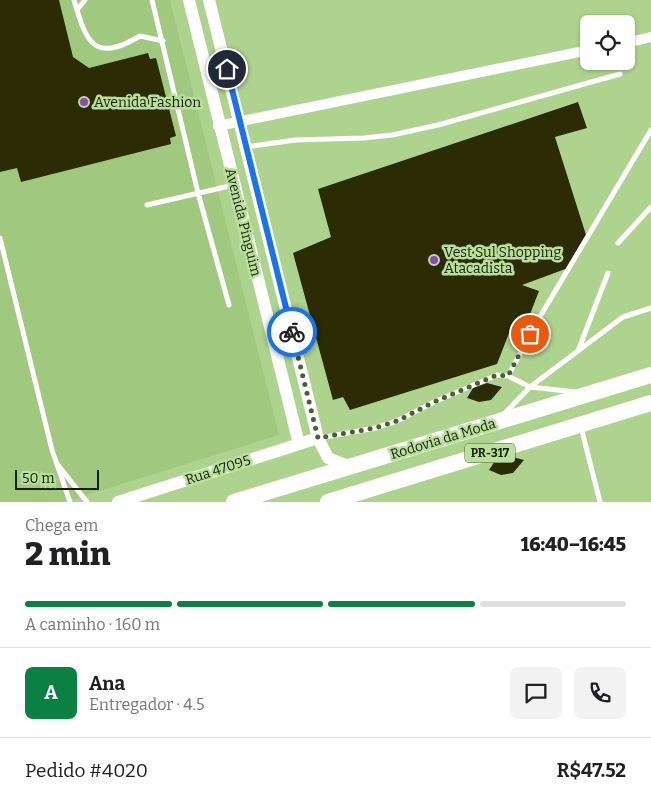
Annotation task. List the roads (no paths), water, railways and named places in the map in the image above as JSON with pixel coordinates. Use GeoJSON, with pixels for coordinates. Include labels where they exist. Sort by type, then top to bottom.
{"type":"FeatureCollection","features":[{"type":"Feature","properties":{"kind":"highway","name":"Rodovia da Moda"},"geometry":{"type":"LineString","coordinates":[[234,502],[651,375]]}},
{"type":"Feature","properties":{"kind":"highway","name":"Rodovia da Moda"},"geometry":{"type":"LineString","coordinates":[[328,502],[354,496],[651,403]]}},
{"type":"Feature","properties":{"kind":"street","name":"Avenida Pinguim"},"geometry":{"type":"LineString","coordinates":[[188,0],[299,444]]}},
{"type":"Feature","properties":{"kind":"street","name":"Avenida Pinguim"},"geometry":{"type":"LineString","coordinates":[[209,0],[318,438],[328,458],[353,467]]}},
{"type":"Feature","properties":{"kind":"street"},"geometry":{"type":"LineString","coordinates":[[635,41],[651,38]]}},
{"type":"Feature","properties":{"kind":"street"},"geometry":{"type":"LineString","coordinates":[[218,126],[580,52]]}},
{"type":"Feature","properties":{"kind":"street","name":"Rua 47095"},"geometry":{"type":"LineString","coordinates":[[118,502],[318,438]]}},
{"type":"Feature","properties":{"kind":"lane"},"geometry":{"type":"LineString","coordinates":[[74,0],[83,30],[89,41],[100,48],[128,43],[140,36],[162,41]]}},
{"type":"Feature","properties":{"kind":"lane"},"geometry":{"type":"LineString","coordinates":[[77,10],[85,0]]}},
{"type":"Feature","properties":{"kind":"lane"},"geometry":{"type":"LineString","coordinates":[[152,0],[198,193],[229,305]]}},
{"type":"Feature","properties":{"kind":"lane"},"geometry":{"type":"LineString","coordinates":[[246,147],[295,140],[364,138],[392,135],[438,125],[620,74]]}},
{"type":"Feature","properties":{"kind":"lane"},"geometry":{"type":"LineString","coordinates":[[508,376],[538,320],[651,130]]}},
{"type":"Feature","properties":{"kind":"lane"},"geometry":{"type":"LineString","coordinates":[[147,205],[234,185]]}},
{"type":"Feature","properties":{"kind":"lane"},"geometry":{"type":"LineString","coordinates":[[618,243],[651,207]]}},
{"type":"Feature","properties":{"kind":"lane"},"geometry":{"type":"LineString","coordinates":[[0,238],[56,463],[70,502]]}},
{"type":"Feature","properties":{"kind":"lane"},"geometry":{"type":"LineString","coordinates":[[577,351],[608,273]]}},
{"type":"Feature","properties":{"kind":"lane"},"geometry":{"type":"LineString","coordinates":[[497,422],[530,387],[623,316],[651,308]]}},
{"type":"Feature","properties":{"kind":"lane"},"geometry":{"type":"LineString","coordinates":[[318,438],[375,428],[397,421],[434,402],[497,375],[508,376],[530,387],[594,393]]}},
{"type":"Feature","properties":{"kind":"lane"},"geometry":{"type":"LineString","coordinates":[[580,424],[600,502]]}},
{"type":"Feature","properties":{"kind":"lane"},"geometry":{"type":"LineString","coordinates":[[56,463],[87,502]]}},
{"type":"Feature","properties":{"kind":"place","name":"Avenida Fashion"},"geometry":{"type":"Point","coordinates":[84,102]}},
{"type":"Feature","properties":{"kind":"place","name":"Vest Sul Shopping Atacadista"},"geometry":{"type":"Point","coordinates":[434,260]}}]}
